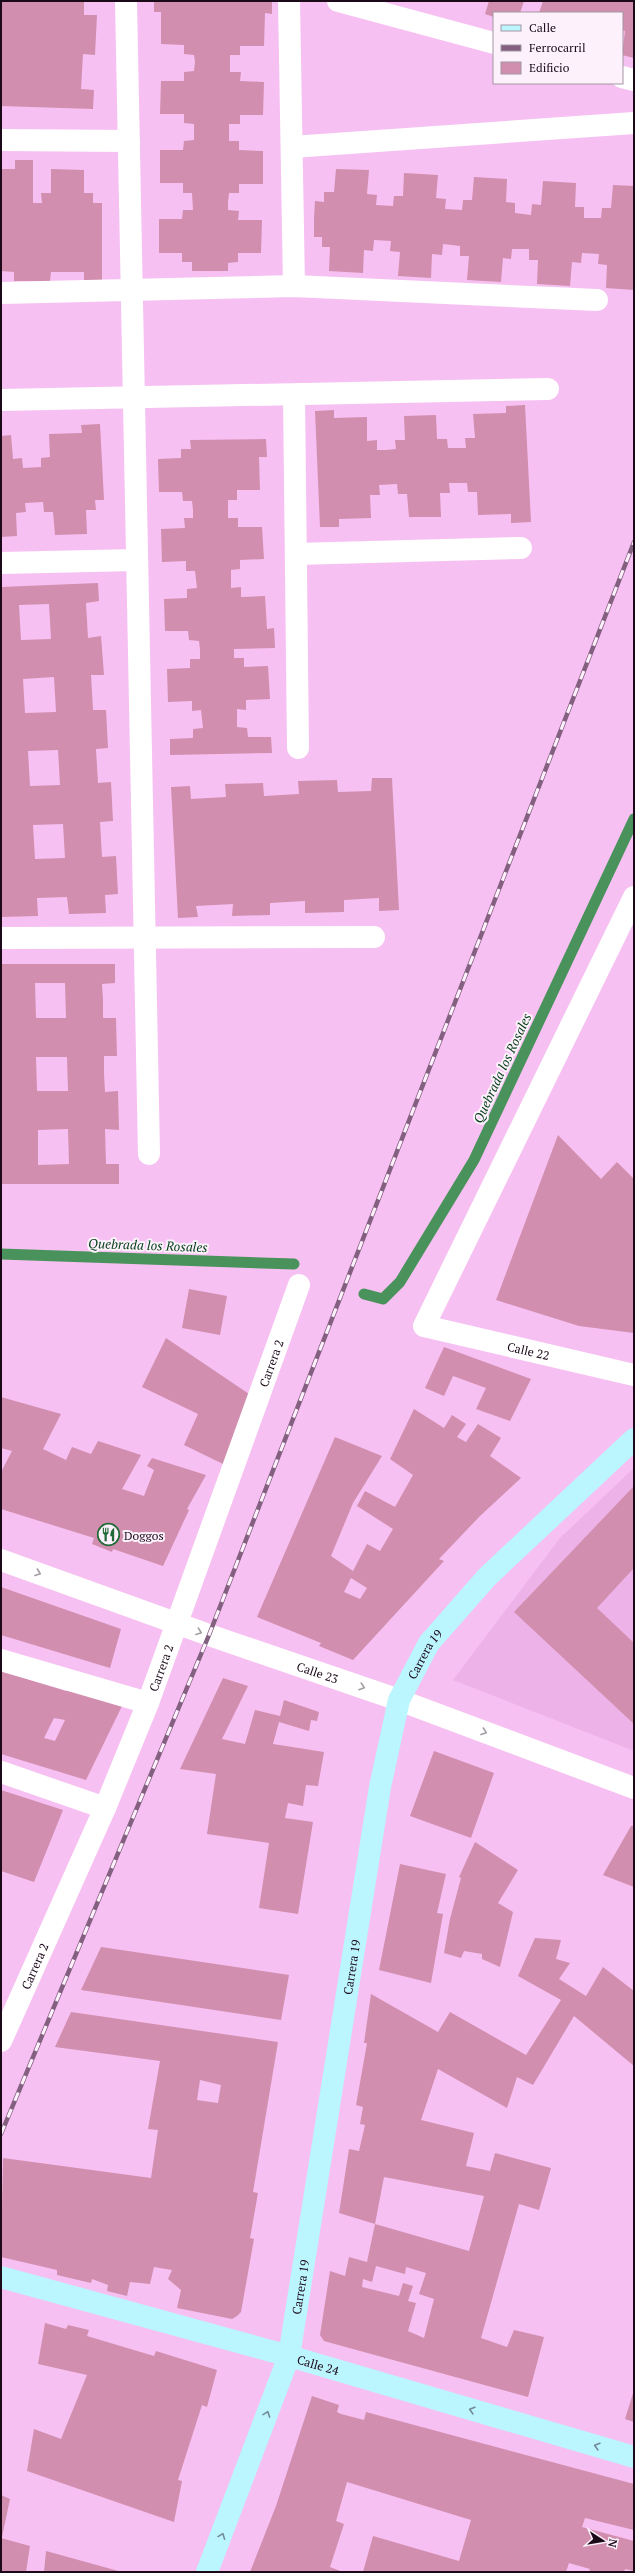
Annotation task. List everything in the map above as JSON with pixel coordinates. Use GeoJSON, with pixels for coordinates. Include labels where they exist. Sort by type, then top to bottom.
{"type":"FeatureCollection","features":[{"type":"Feature","properties":{"kind":"street"},"geometry":{"type":"LineString","coordinates":[[126,1],[149,1154]]}},
{"type":"Feature","properties":{"kind":"street"},"geometry":{"type":"LineString","coordinates":[[289,1],[294,286]]}},
{"type":"Feature","properties":{"kind":"street"},"geometry":{"type":"LineString","coordinates":[[338,1],[493,43]]}},
{"type":"Feature","properties":{"kind":"street"},"geometry":{"type":"LineString","coordinates":[[623,77],[634,80]]}},
{"type":"Feature","properties":{"kind":"street"},"geometry":{"type":"LineString","coordinates":[[292,147],[634,123]]}},
{"type":"Feature","properties":{"kind":"street"},"geometry":{"type":"LineString","coordinates":[[1,140],[129,141]]}},
{"type":"Feature","properties":{"kind":"street"},"geometry":{"type":"LineString","coordinates":[[1,293],[294,286],[597,300]]}},
{"type":"Feature","properties":{"kind":"street"},"geometry":{"type":"LineString","coordinates":[[1,400],[548,389]]}},
{"type":"Feature","properties":{"kind":"street"},"geometry":{"type":"LineString","coordinates":[[294,395],[298,748]]}},
{"type":"Feature","properties":{"kind":"street"},"geometry":{"type":"LineString","coordinates":[[296,554],[521,548]]}},
{"type":"Feature","properties":{"kind":"street"},"geometry":{"type":"LineString","coordinates":[[1,563],[137,560]]}},
{"type":"Feature","properties":{"kind":"street","name":"Calle 22"},"geometry":{"type":"LineString","coordinates":[[634,897],[424,1326],[634,1375]]}},
{"type":"Feature","properties":{"kind":"street"},"geometry":{"type":"LineString","coordinates":[[1,938],[374,937]]}},
{"type":"Feature","properties":{"kind":"street","name":"Carrera 2"},"geometry":{"type":"LineString","coordinates":[[1,2041],[106,1808],[148,1703],[178,1624],[299,1285]]}},
{"type":"Feature","properties":{"kind":"street","name":"Carrera 19"},"geometry":{"type":"LineString","coordinates":[[207,2572],[289,2356],[380,1787],[399,1700],[429,1643],[487,1577],[634,1439]]}},
{"type":"Feature","properties":{"kind":"street","name":"Calle 23"},"geometry":{"type":"LineString","coordinates":[[1,1560],[178,1624],[399,1700],[634,1788]]}},
{"type":"Feature","properties":{"kind":"street"},"geometry":{"type":"LineString","coordinates":[[1,1660],[148,1703]]}},
{"type":"Feature","properties":{"kind":"street"},"geometry":{"type":"LineString","coordinates":[[1,1772],[106,1808]]}},
{"type":"Feature","properties":{"kind":"street","name":"Calle 24"},"geometry":{"type":"LineString","coordinates":[[1,2277],[289,2356],[634,2457]]}},
{"type":"Feature","properties":{"kind":"shaded area"},"geometry":{"type":"Polygon","coordinates":[[[634,1468],[634,1751],[453,1680],[560,1538],[634,1468]]]}},
{"type":"Feature","properties":{"kind":"building"},"geometry":{"type":"Polygon","coordinates":[[[1,1],[84,1],[84,15],[97,15],[95,55],[83,54],[81,89],[94,90],[93,109],[1,106],[1,1]]]}},
{"type":"Feature","properties":{"kind":"building"},"geometry":{"type":"Polygon","coordinates":[[[154,1],[272,1],[272,14],[265,13],[264,46],[240,46],[240,55],[230,55],[230,72],[241,72],[240,81],[264,82],[263,115],[240,115],[240,124],[229,124],[229,141],[239,141],[239,150],[263,151],[263,184],[239,184],[239,193],[229,193],[228,202],[228,210],[239,211],[238,220],[262,220],[261,253],[238,253],[238,262],[228,263],[228,271],[192,271],[192,262],[182,262],[182,253],[159,253],[159,219],[182,219],[183,210],[193,210],[192,193],[183,193],[183,183],[160,183],[160,150],[183,150],[184,141],[194,140],[194,124],[184,123],[184,114],[160,114],[161,81],[184,81],[184,72],[194,71],[195,62],[194,55],[184,54],[184,45],[161,44],[161,12],[154,12],[154,1]]]}},
{"type":"Feature","properties":{"kind":"building"},"geometry":{"type":"Polygon","coordinates":[[[489,1],[524,1],[520,12],[493,12],[493,17],[485,14],[489,1]]]}},
{"type":"Feature","properties":{"kind":"building"},"geometry":{"type":"Polygon","coordinates":[[[543,1],[634,1],[634,58],[623,55],[625,31],[623,30],[623,12],[539,12],[543,1]]]}},
{"type":"Feature","properties":{"kind":"building"},"geometry":{"type":"Polygon","coordinates":[[[15,160],[33,160],[33,203],[42,203],[41,193],[51,193],[51,169],[84,170],[84,193],[93,193],[93,203],[102,203],[102,281],[84,281],[84,272],[51,272],[50,281],[14,281],[14,272],[1,271],[1,169],[15,169],[15,160]]]}},
{"type":"Feature","properties":{"kind":"building"},"geometry":{"type":"Polygon","coordinates":[[[336,169],[369,170],[367,194],[377,195],[376,205],[393,206],[394,196],[403,196],[404,173],[438,175],[436,198],[446,199],[445,209],[462,210],[463,200],[472,200],[474,177],[507,179],[506,202],[515,203],[515,213],[531,215],[532,204],[541,205],[543,181],[576,183],[575,207],[584,207],[584,218],[601,218],[602,208],[611,208],[613,185],[634,186],[634,290],[606,288],[607,265],[598,264],[599,254],[582,253],[581,263],[572,262],[570,286],[537,284],[538,260],[529,260],[529,249],[512,249],[511,259],[503,258],[501,282],[467,280],[469,256],[460,256],[460,246],[443,244],[442,255],[432,254],[431,278],[398,276],[400,252],[390,251],[391,241],[374,240],[373,251],[364,250],[363,273],[329,271],[330,247],[322,247],[322,237],[314,237],[315,201],[324,202],[324,192],[334,192],[336,169]]]}},
{"type":"Feature","properties":{"kind":"building"},"geometry":{"type":"Polygon","coordinates":[[[525,405],[531,522],[511,523],[511,514],[478,515],[477,492],[468,492],[467,483],[449,483],[450,493],[440,493],[441,517],[409,517],[407,494],[398,494],[397,484],[379,485],[380,495],[370,495],[371,518],[339,519],[339,527],[320,527],[315,411],[334,410],[334,418],[367,417],[367,441],[377,440],[377,450],[396,449],[395,440],[405,440],[404,416],[436,415],[437,439],[447,439],[448,448],[466,448],[465,438],[475,438],[473,414],[506,413],[506,406],[525,405]]]}},
{"type":"Feature","properties":{"kind":"building"},"geometry":{"type":"Polygon","coordinates":[[[100,424],[104,500],[95,500],[96,510],[86,510],[87,534],[55,535],[53,512],[44,512],[43,502],[25,503],[26,512],[16,513],[17,536],[1,537],[1,436],[11,435],[13,459],[22,458],[23,468],[41,467],[41,458],[50,457],[49,434],[82,433],[81,425],[100,424]]]}},
{"type":"Feature","properties":{"kind":"building"},"geometry":{"type":"Polygon","coordinates":[[[266,439],[267,457],[259,457],[260,490],[237,490],[237,500],[228,500],[228,518],[238,518],[238,527],[262,527],[264,559],[240,560],[240,569],[231,570],[231,588],[241,587],[241,597],[265,596],[267,629],[274,628],[275,648],[234,649],[234,658],[244,658],[244,667],[268,666],[270,699],[246,700],[246,710],[237,709],[237,727],[247,728],[248,737],[271,737],[272,753],[170,755],[170,739],[193,738],[193,729],[203,728],[201,710],[192,711],[192,701],[168,702],[167,669],[190,668],[190,659],[200,659],[200,650],[199,641],[189,640],[188,631],[165,631],[164,599],[187,598],[187,589],[197,588],[195,571],[186,571],[186,561],[162,562],[161,529],[185,528],[184,518],[193,518],[193,510],[192,501],[183,501],[182,492],[159,492],[158,459],[181,458],[181,449],[191,449],[190,440],[266,439]]]}},
{"type":"Feature","properties":{"kind":"building"},"geometry":{"type":"Polygon","coordinates":[[[98,583],[99,601],[86,603],[88,638],[101,636],[104,675],[91,675],[93,710],[106,710],[108,748],[96,749],[98,783],[111,782],[113,821],[100,822],[102,857],[116,856],[118,894],[105,895],[106,913],[69,914],[67,897],[37,898],[38,916],[1,917],[1,587],[98,583]],[[49,604],[19,605],[21,640],[51,639],[49,604]],[[54,677],[23,679],[25,713],[56,712],[54,677]],[[58,750],[28,751],[30,786],[60,785],[58,750]],[[63,824],[33,825],[35,859],[65,858],[63,824]]]}},
{"type":"Feature","properties":{"kind":"building"},"geometry":{"type":"Polygon","coordinates":[[[372,778],[392,778],[399,910],[379,911],[379,898],[344,900],[344,912],[305,913],[305,901],[270,903],[270,915],[232,916],[233,904],[196,906],[198,917],[178,918],[171,787],[190,786],[191,799],[226,797],[225,784],[263,783],[264,796],[299,794],[298,781],[337,780],[338,792],[371,791],[372,778]]]}},
{"type":"Feature","properties":{"kind":"building"},"geometry":{"type":"Polygon","coordinates":[[[1,964],[115,964],[115,983],[102,984],[103,1018],[116,1018],[117,1056],[104,1056],[104,1074],[105,1092],[118,1091],[119,1130],[105,1129],[106,1164],[119,1164],[119,1184],[1,1184],[1,964]],[[35,983],[36,1018],[66,1018],[65,983],[35,983]],[[36,1057],[37,1091],[68,1091],[67,1057],[36,1057]],[[68,1129],[38,1130],[38,1165],[69,1164],[68,1129]]]}},
{"type":"Feature","properties":{"kind":"building"},"geometry":{"type":"Polygon","coordinates":[[[558,1135],[601,1179],[617,1162],[634,1179],[634,1333],[579,1326],[496,1300],[558,1135]]]}},
{"type":"Feature","properties":{"kind":"building"},"geometry":{"type":"Polygon","coordinates":[[[189,1289],[227,1296],[220,1335],[182,1328],[189,1289]]]}},
{"type":"Feature","properties":{"kind":"building"},"geometry":{"type":"Polygon","coordinates":[[[166,1338],[255,1398],[223,1464],[184,1445],[198,1414],[142,1387],[166,1338]]]}},
{"type":"Feature","properties":{"kind":"building"},"geometry":{"type":"Polygon","coordinates":[[[444,1347],[531,1379],[510,1421],[476,1409],[486,1388],[453,1376],[444,1396],[425,1388],[444,1347]]]}},
{"type":"Feature","properties":{"kind":"building"},"geometry":{"type":"Polygon","coordinates":[[[1,1397],[61,1414],[43,1449],[66,1460],[72,1447],[91,1454],[98,1441],[141,1455],[122,1489],[144,1496],[154,1470],[147,1466],[152,1458],[206,1475],[187,1509],[189,1510],[163,1566],[113,1549],[112,1552],[92,1544],[94,1538],[1,1509],[1,1472],[12,1451],[1,1448],[1,1397]]]}},
{"type":"Feature","properties":{"kind":"building"},"geometry":{"type":"Polygon","coordinates":[[[414,1409],[444,1428],[452,1415],[466,1424],[457,1437],[466,1442],[478,1424],[501,1438],[490,1456],[521,1478],[480,1516],[439,1559],[444,1561],[353,1660],[319,1646],[321,1643],[257,1617],[335,1437],[382,1456],[353,1503],[331,1556],[353,1571],[367,1544],[380,1551],[393,1529],[357,1506],[365,1491],[395,1507],[413,1475],[390,1459],[414,1409]],[[351,1578],[344,1592],[360,1599],[367,1588],[351,1578]]]}},
{"type":"Feature","properties":{"kind":"building"},"geometry":{"type":"Polygon","coordinates":[[[634,1486],[634,1568],[597,1608],[634,1643],[634,1724],[514,1612],[634,1486]]]}},
{"type":"Feature","properties":{"kind":"building"},"geometry":{"type":"Polygon","coordinates":[[[1,1587],[121,1629],[110,1668],[1,1635],[1,1587]]]}},
{"type":"Feature","properties":{"kind":"building"},"geometry":{"type":"Polygon","coordinates":[[[1,1671],[66,1691],[68,1688],[123,1704],[86,1780],[1,1754],[1,1671]],[[54,1718],[44,1738],[55,1741],[65,1720],[54,1718]]]}},
{"type":"Feature","properties":{"kind":"building"},"geometry":{"type":"Polygon","coordinates":[[[223,1678],[248,1686],[222,1739],[245,1744],[255,1710],[280,1716],[284,1700],[319,1712],[317,1721],[311,1720],[309,1731],[279,1722],[273,1744],[324,1752],[318,1786],[306,1785],[303,1806],[288,1803],[285,1818],[313,1822],[298,1914],[259,1908],[269,1843],[207,1834],[216,1774],[180,1769],[223,1678]]]}},
{"type":"Feature","properties":{"kind":"building"},"geometry":{"type":"Polygon","coordinates":[[[434,1751],[494,1773],[471,1838],[410,1816],[434,1751]]]}},
{"type":"Feature","properties":{"kind":"building"},"geometry":{"type":"Polygon","coordinates":[[[1,1790],[63,1810],[34,1882],[1,1871],[1,1790]]]}},
{"type":"Feature","properties":{"kind":"building"},"geometry":{"type":"Polygon","coordinates":[[[631,1826],[634,1826],[634,1887],[603,1875],[631,1826]]]}},
{"type":"Feature","properties":{"kind":"building"},"geometry":{"type":"Polygon","coordinates":[[[475,1842],[518,1870],[498,1903],[513,1912],[500,1967],[482,1959],[482,1954],[464,1951],[461,1958],[444,1953],[450,1919],[461,1878],[459,1877],[475,1842]]]}},
{"type":"Feature","properties":{"kind":"building"},"geometry":{"type":"Polygon","coordinates":[[[400,1864],[446,1874],[437,1913],[443,1914],[431,1983],[379,1970],[400,1864]]]}},
{"type":"Feature","properties":{"kind":"building"},"geometry":{"type":"Polygon","coordinates":[[[535,1938],[561,1940],[556,1959],[570,1963],[559,1979],[586,1996],[603,1967],[634,1991],[634,2066],[574,2016],[533,2085],[517,2077],[507,2108],[438,2069],[421,2120],[474,2133],[466,2166],[490,2171],[495,2153],[551,2168],[539,2210],[519,2204],[481,2338],[507,2347],[514,2330],[544,2337],[528,2397],[324,2341],[320,2335],[330,2271],[345,2276],[349,2257],[367,2262],[375,2224],[339,2213],[349,2149],[359,2151],[365,2125],[360,2124],[363,2107],[356,2105],[367,2043],[364,2043],[371,1994],[438,2032],[450,2012],[526,2055],[561,2000],[518,1976],[535,1938]],[[384,2177],[375,2224],[469,2251],[484,2196],[384,2177]],[[376,2266],[372,2282],[363,2279],[362,2287],[399,2296],[403,2283],[413,2286],[408,2301],[416,2303],[408,2331],[424,2338],[434,2299],[419,2294],[426,2273],[406,2267],[405,2274],[376,2266]]]}},
{"type":"Feature","properties":{"kind":"building"},"geometry":{"type":"Polygon","coordinates":[[[101,1947],[289,1975],[281,2020],[81,1990],[101,1947]]]}},
{"type":"Feature","properties":{"kind":"building"},"geometry":{"type":"Polygon","coordinates":[[[71,2012],[278,2042],[253,2192],[258,2193],[250,2238],[254,2239],[241,2312],[237,2316],[232,2319],[177,2308],[181,2290],[168,2279],[172,2270],[154,2267],[150,2284],[130,2282],[127,2296],[107,2291],[108,2285],[92,2279],[91,2283],[57,2275],[57,2270],[1,2257],[3,2158],[151,2178],[158,2130],[148,2129],[160,2061],[55,2047],[71,2012]],[[200,2080],[197,2100],[218,2103],[221,2085],[200,2080]]]}},
{"type":"Feature","properties":{"kind":"building"},"geometry":{"type":"Polygon","coordinates":[[[45,2323],[66,2329],[68,2325],[89,2330],[87,2336],[154,2356],[156,2351],[217,2370],[207,2407],[202,2405],[178,2480],[182,2481],[174,2522],[27,2471],[34,2429],[61,2439],[87,2375],[38,2364],[45,2323]]]}},
{"type":"Feature","properties":{"kind":"building"},"geometry":{"type":"Polygon","coordinates":[[[634,2390],[634,2422],[625,2419],[634,2390]]]}},
{"type":"Feature","properties":{"kind":"building"},"geometry":{"type":"Polygon","coordinates":[[[312,2396],[339,2405],[337,2412],[341,2414],[364,2420],[366,2412],[634,2484],[634,2530],[585,2518],[582,2527],[634,2541],[634,2571],[625,2569],[624,2572],[589,2572],[590,2569],[569,2563],[566,2572],[363,2572],[373,2536],[459,2561],[471,2520],[347,2482],[336,2521],[344,2524],[330,2567],[343,2572],[250,2572],[276,2506],[312,2396]]]}},
{"type":"Feature","properties":{"kind":"building"},"geometry":{"type":"Polygon","coordinates":[[[1,2495],[10,2499],[2,2537],[1,2537],[1,2495]]]}},
{"type":"Feature","properties":{"kind":"building"},"geometry":{"type":"Polygon","coordinates":[[[1,2538],[30,2546],[26,2572],[1,2572],[1,2538]]]}},
{"type":"Feature","properties":{"kind":"building"},"geometry":{"type":"Polygon","coordinates":[[[46,2551],[122,2572],[44,2572],[46,2551]]]}},
{"type":"Feature","properties":{"kind":"waterway","name":"Quebrada los Rosales"},"geometry":{"type":"LineString","coordinates":[[364,1294],[383,1299],[400,1282],[474,1160],[634,819]]}},
{"type":"Feature","properties":{"kind":"waterway","name":"Quebrada los Rosales"},"geometry":{"type":"LineString","coordinates":[[1,1254],[294,1264]]}},
{"type":"Feature","properties":{"kind":"railway"},"geometry":{"type":"LineString","coordinates":[[1,2134],[209,1635],[634,542]]}},
{"type":"Feature","properties":{"kind":"place","name":"Doggos"},"geometry":{"type":"Point","coordinates":[108,1535]}}]}
